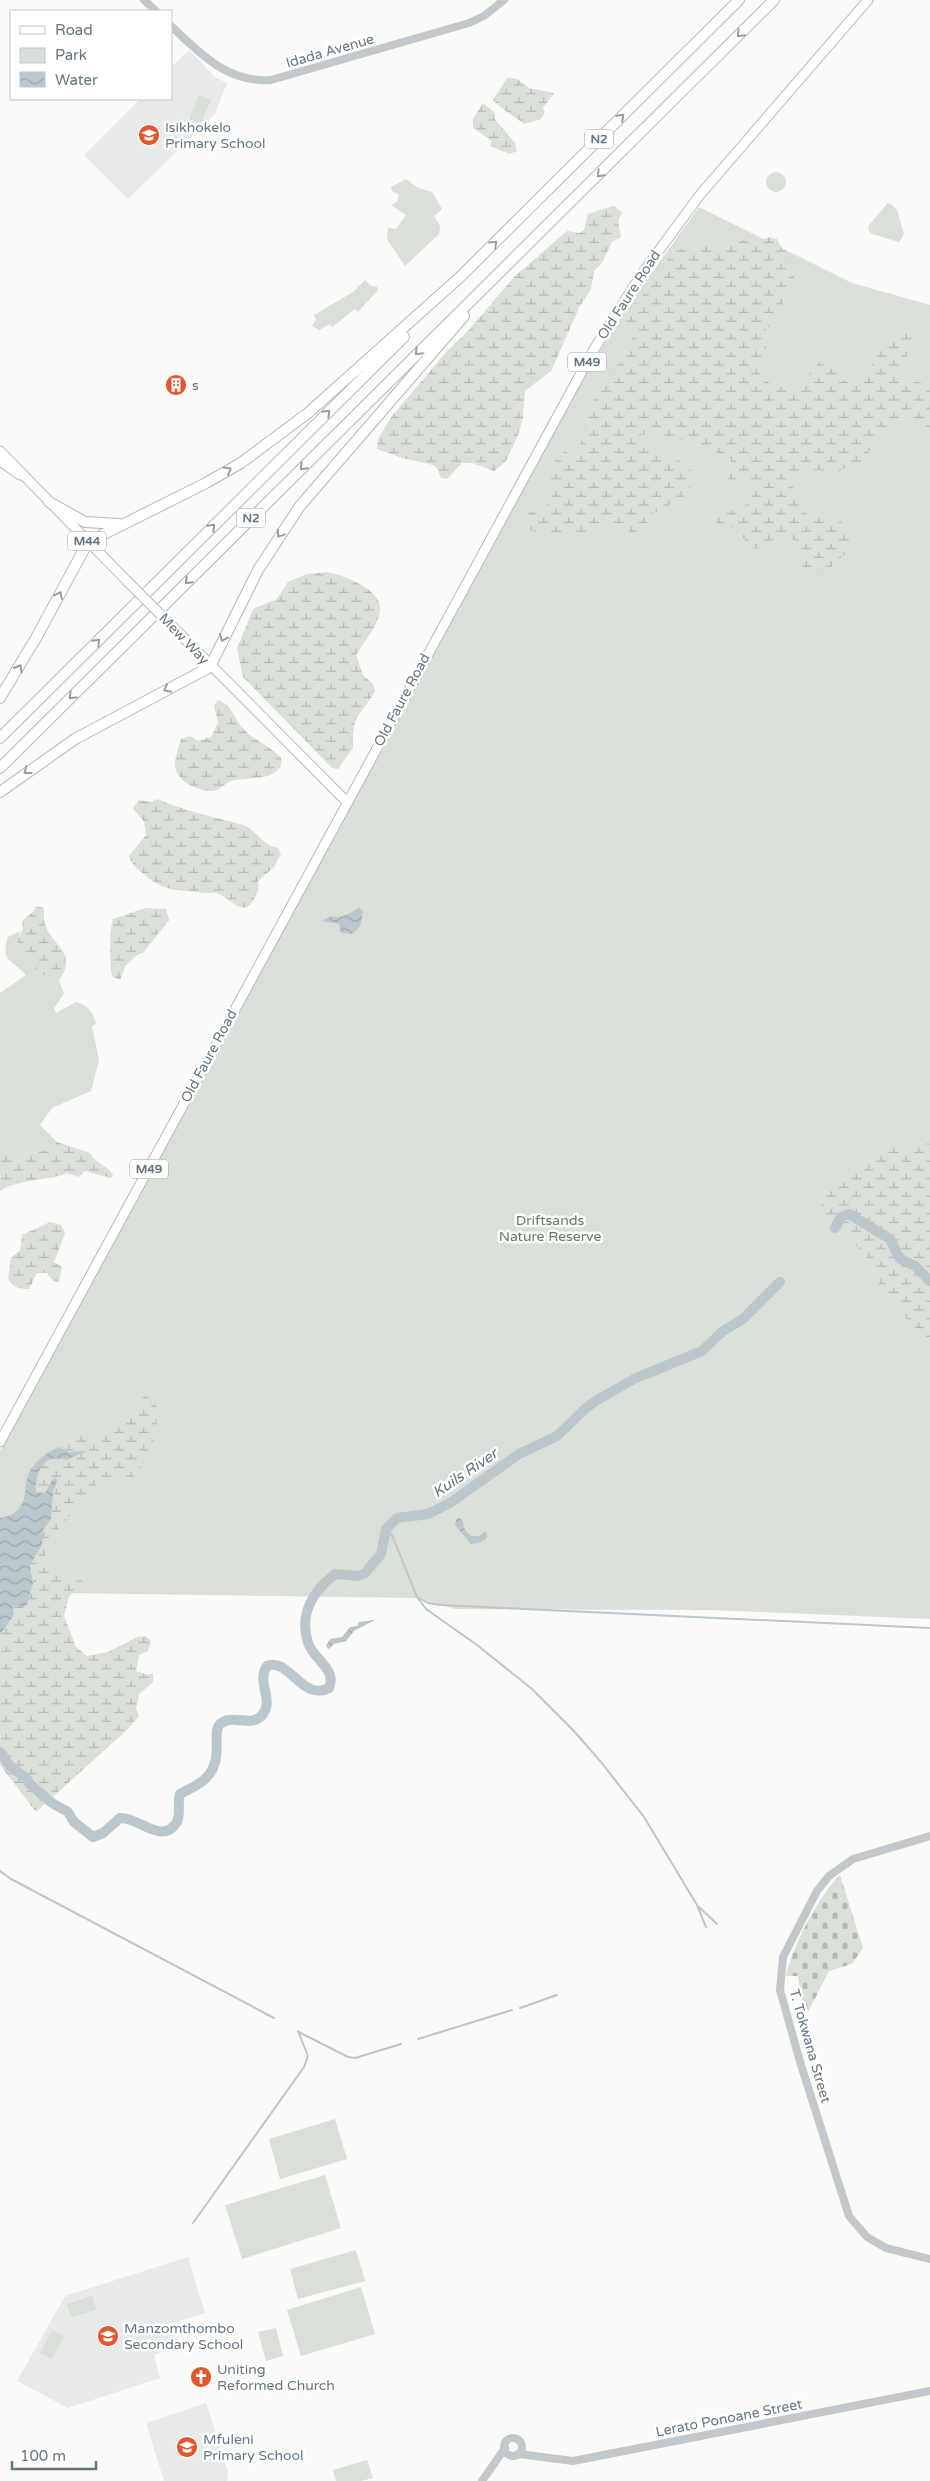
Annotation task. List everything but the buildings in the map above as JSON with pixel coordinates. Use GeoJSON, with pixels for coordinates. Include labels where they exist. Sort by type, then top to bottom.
{"type":"FeatureCollection","features":[{"type":"Feature","properties":{"kind":"highway","name":"N2"},"geometry":{"type":"LineString","coordinates":[[0,738],[411,330],[459,278],[739,0]]}},
{"type":"Feature","properties":{"kind":"highway","name":"N2"},"geometry":{"type":"LineString","coordinates":[[0,768],[774,0]]}},
{"type":"Feature","properties":{"kind":"highway"},"geometry":{"type":"LineString","coordinates":[[0,792],[75,739],[210,666],[258,570],[295,513],[323,477],[504,270]]}},
{"type":"Feature","properties":{"kind":"highway"},"geometry":{"type":"LineString","coordinates":[[0,698],[41,629],[88,542],[206,483],[268,444],[341,385],[459,278]]}},
{"type":"Feature","properties":{"kind":"highway"},"geometry":{"type":"LineString","coordinates":[[48,502],[85,522],[103,525],[123,524]]}},
{"type":"Feature","properties":{"kind":"main road","name":"Old Faure Road"},"geometry":{"type":"LineString","coordinates":[[0,1442],[545,437],[619,309],[662,245],[723,166],[868,0]]}},
{"type":"Feature","properties":{"kind":"main road","name":"Mew Way"},"geometry":{"type":"LineString","coordinates":[[0,451],[22,476],[347,802]]}},
{"type":"Feature","properties":{"kind":"main road","name":"Mew Way"},"geometry":{"type":"LineString","coordinates":[[0,462],[22,476]]}},
{"type":"Feature","properties":{"kind":"street"},"geometry":{"type":"LineString","coordinates":[[144,0],[155,10]]}},
{"type":"Feature","properties":{"kind":"street","name":"Idada Avenue"},"geometry":{"type":"LineString","coordinates":[[172,27],[207,60],[224,71],[247,79],[271,80],[469,23],[484,16],[504,0]]}},
{"type":"Feature","properties":{"kind":"street","name":"T. Tokwana Street"},"geometry":{"type":"LineString","coordinates":[[930,1836],[853,1860],[830,1876],[817,1892],[801,1921],[784,1957],[780,1976],[781,1996],[788,2023],[849,2216],[867,2237],[886,2248],[930,2259]]}},
{"type":"Feature","properties":{"kind":"street","name":"Lerato Ponoane Street"},"geometry":{"type":"LineString","coordinates":[[520,2454],[533,2454],[563,2461],[594,2457],[930,2390]]}},
{"type":"Feature","properties":{"kind":"street"},"geometry":{"type":"LineString","coordinates":[[512,2439],[517,2440],[521,2445],[520,2454],[515,2456],[507,2452],[506,2443],[512,2439]]}},
{"type":"Feature","properties":{"kind":"street","name":"Lerato Ponoane Street"},"geometry":{"type":"LineString","coordinates":[[521,2445],[533,2454]]}},
{"type":"Feature","properties":{"kind":"street"},"geometry":{"type":"LineString","coordinates":[[482,2481],[496,2461],[507,2452]]}},
{"type":"Feature","properties":{"kind":"shaded area","name":"Isikhokelo Primary School"},"geometry":{"type":"Polygon","coordinates":[[[189,50],[215,77],[227,83],[215,114],[128,199],[84,155],[139,100],[172,100],[172,66],[189,50]]]}},
{"type":"Feature","properties":{"kind":"shaded area","name":"Manzomthombo Secondary School"},"geometry":{"type":"Polygon","coordinates":[[[188,2257],[205,2313],[171,2324],[178,2347],[154,2355],[160,2378],[68,2408],[17,2381],[65,2296],[188,2257]]]}},
{"type":"Feature","properties":{"kind":"shaded area","name":"Mfuleni Primary School"},"geometry":{"type":"Polygon","coordinates":[[[206,2403],[228,2472],[227,2481],[164,2481],[146,2423],[206,2403]]]}},
{"type":"Feature","properties":{"kind":"green space"},"geometry":{"type":"Polygon","coordinates":[[[507,78],[517,79],[529,88],[554,93],[543,108],[545,112],[541,119],[524,124],[493,100],[507,78]]]}},
{"type":"Feature","properties":{"kind":"green space"},"geometry":{"type":"Polygon","coordinates":[[[199,95],[211,100],[201,124],[189,119],[199,95]]]}},
{"type":"Feature","properties":{"kind":"green space"},"geometry":{"type":"Polygon","coordinates":[[[483,103],[495,113],[494,118],[515,143],[517,151],[510,154],[490,146],[492,141],[473,128],[473,119],[483,103]]]}},
{"type":"Feature","properties":{"kind":"green space"},"geometry":{"type":"Polygon","coordinates":[[[772,172],[780,172],[786,178],[786,186],[780,192],[772,192],[766,186],[766,178],[772,172]]]}},
{"type":"Feature","properties":{"kind":"green space"},"geometry":{"type":"Polygon","coordinates":[[[406,179],[418,188],[432,192],[442,209],[434,216],[440,226],[439,234],[405,266],[387,239],[388,228],[396,229],[406,215],[391,205],[397,202],[399,195],[392,191],[391,187],[406,179]]]}},
{"type":"Feature","properties":{"kind":"green space"},"geometry":{"type":"Polygon","coordinates":[[[888,203],[897,210],[904,234],[899,242],[872,234],[868,230],[869,225],[888,203]]]}},
{"type":"Feature","properties":{"kind":"green space"},"geometry":{"type":"Polygon","coordinates":[[[613,206],[622,212],[618,221],[621,237],[612,242],[602,263],[594,271],[591,289],[580,306],[551,371],[525,391],[523,418],[518,435],[506,461],[494,471],[472,463],[462,463],[447,479],[441,478],[437,468],[433,465],[402,458],[377,449],[378,439],[392,416],[447,351],[467,332],[514,277],[567,231],[580,233],[584,230],[588,214],[613,206]]]}},
{"type":"Feature","properties":{"kind":"green space","name":"Driftsands Nature Reserve"},"geometry":{"type":"Polygon","coordinates":[[[699,207],[852,283],[930,305],[930,1619],[711,1610],[455,1609],[416,1598],[0,1592],[0,1451],[132,1201],[552,428],[628,306],[699,207]]]}},
{"type":"Feature","properties":{"kind":"green space"},"geometry":{"type":"Polygon","coordinates":[[[770,237],[777,239],[782,249],[787,251],[790,256],[789,267],[796,281],[795,286],[784,296],[781,311],[765,331],[764,337],[767,352],[759,372],[767,381],[775,386],[791,386],[807,376],[820,360],[831,362],[836,373],[843,380],[852,383],[858,381],[863,378],[887,340],[903,326],[913,330],[914,339],[913,346],[898,368],[899,381],[907,383],[917,382],[930,387],[930,432],[916,424],[905,421],[896,422],[888,426],[881,433],[861,463],[849,465],[834,475],[819,470],[797,473],[792,485],[802,510],[814,520],[829,516],[839,520],[846,528],[848,534],[849,550],[830,568],[815,572],[805,569],[802,565],[800,544],[794,540],[782,539],[764,547],[751,548],[738,531],[716,523],[716,517],[747,504],[750,500],[749,485],[744,483],[729,488],[725,484],[732,469],[731,459],[685,441],[647,434],[639,436],[639,441],[645,450],[671,454],[692,471],[689,492],[647,517],[647,534],[632,536],[623,523],[614,524],[590,533],[569,532],[548,537],[531,530],[524,522],[528,512],[543,510],[552,496],[551,477],[553,466],[564,451],[573,455],[578,453],[596,395],[604,381],[629,349],[632,335],[620,324],[621,319],[647,290],[675,249],[691,249],[704,240],[718,247],[737,240],[760,241],[770,237]]]}},
{"type":"Feature","properties":{"kind":"green space"},"geometry":{"type":"Polygon","coordinates":[[[365,280],[371,286],[377,287],[378,290],[358,312],[355,309],[332,327],[330,324],[319,330],[312,326],[316,320],[314,315],[353,292],[365,280]]]}},
{"type":"Feature","properties":{"kind":"green space"},"geometry":{"type":"Polygon","coordinates":[[[327,572],[343,576],[361,585],[376,596],[380,603],[379,617],[374,628],[356,655],[363,675],[373,684],[375,691],[358,716],[354,728],[353,748],[338,769],[332,768],[243,677],[237,649],[253,609],[277,599],[288,582],[307,574],[327,572]]]}},
{"type":"Feature","properties":{"kind":"green space"},"geometry":{"type":"Polygon","coordinates":[[[218,700],[229,708],[245,731],[281,758],[281,765],[277,771],[264,777],[234,780],[213,791],[201,790],[183,781],[176,771],[175,765],[181,739],[190,736],[198,741],[211,737],[218,722],[214,706],[218,700]]]}},
{"type":"Feature","properties":{"kind":"green space"},"geometry":{"type":"Polygon","coordinates":[[[157,799],[248,827],[267,844],[278,848],[281,854],[274,867],[258,881],[258,890],[250,905],[246,907],[237,906],[216,893],[167,888],[153,881],[134,865],[129,856],[146,835],[144,822],[133,808],[139,800],[152,802],[157,799]]]}},
{"type":"Feature","properties":{"kind":"green space"},"geometry":{"type":"Polygon","coordinates":[[[36,906],[44,908],[46,927],[66,957],[64,972],[59,981],[36,972],[17,941],[23,928],[22,921],[33,912],[36,906]]]}},
{"type":"Feature","properties":{"kind":"green space"},"geometry":{"type":"Polygon","coordinates":[[[145,908],[166,909],[169,920],[144,952],[137,955],[126,965],[120,980],[112,976],[111,970],[110,939],[113,919],[145,908]]]}},
{"type":"Feature","properties":{"kind":"green space"},"geometry":{"type":"Polygon","coordinates":[[[20,931],[17,941],[36,972],[59,981],[64,994],[54,1008],[56,1013],[76,1002],[87,1007],[94,1016],[96,1024],[92,1026],[99,1060],[91,1091],[52,1108],[40,1125],[57,1142],[52,1147],[38,1152],[0,1154],[0,993],[26,975],[6,956],[5,951],[8,937],[20,931]]]}},
{"type":"Feature","properties":{"kind":"green space"},"geometry":{"type":"Polygon","coordinates":[[[57,1142],[90,1153],[95,1160],[113,1175],[111,1178],[85,1171],[78,1177],[67,1173],[16,1184],[0,1191],[0,1154],[38,1152],[52,1147],[57,1142]]]}},
{"type":"Feature","properties":{"kind":"green space"},"geometry":{"type":"Polygon","coordinates":[[[926,1143],[930,1144],[930,1342],[907,1320],[898,1303],[879,1288],[872,1263],[848,1237],[832,1229],[822,1215],[821,1206],[831,1183],[880,1149],[914,1147],[926,1143]]]}},
{"type":"Feature","properties":{"kind":"green space"},"geometry":{"type":"Polygon","coordinates":[[[50,1222],[61,1225],[65,1233],[54,1262],[62,1267],[59,1282],[53,1281],[47,1273],[37,1273],[29,1289],[17,1287],[8,1279],[11,1257],[20,1251],[22,1235],[50,1222]]]}},
{"type":"Feature","properties":{"kind":"green space"},"geometry":{"type":"Polygon","coordinates":[[[148,1395],[155,1399],[157,1421],[154,1441],[146,1459],[133,1477],[111,1477],[97,1483],[52,1537],[45,1556],[56,1574],[65,1579],[73,1574],[83,1582],[69,1597],[64,1616],[76,1647],[87,1656],[108,1652],[137,1637],[145,1636],[151,1641],[148,1651],[139,1655],[136,1671],[148,1675],[153,1673],[153,1682],[139,1694],[136,1709],[139,1716],[127,1730],[36,1812],[0,1765],[0,1635],[14,1615],[13,1605],[33,1583],[30,1565],[42,1545],[43,1530],[52,1513],[53,1492],[57,1485],[53,1479],[45,1492],[36,1492],[37,1479],[40,1470],[45,1464],[86,1451],[69,1452],[59,1447],[62,1444],[84,1428],[94,1439],[104,1435],[130,1418],[143,1397],[148,1395]]]}},
{"type":"Feature","properties":{"kind":"green space"},"geometry":{"type":"Polygon","coordinates":[[[840,1875],[863,1948],[852,1964],[829,1971],[808,2012],[802,2004],[798,1976],[786,1976],[794,1951],[807,1922],[824,1895],[840,1875]]]}},
{"type":"Feature","properties":{"kind":"green space"},"geometry":{"type":"Polygon","coordinates":[[[335,2119],[347,2159],[280,2179],[269,2139],[335,2119]]]}},
{"type":"Feature","properties":{"kind":"green space"},"geometry":{"type":"Polygon","coordinates":[[[325,2175],[341,2228],[242,2259],[225,2205],[325,2175]]]}},
{"type":"Feature","properties":{"kind":"green space"},"geometry":{"type":"Polygon","coordinates":[[[356,2250],[365,2281],[298,2299],[290,2269],[356,2250]]]}},
{"type":"Feature","properties":{"kind":"green space"},"geometry":{"type":"Polygon","coordinates":[[[361,2287],[375,2334],[301,2356],[287,2310],[361,2287]]]}},
{"type":"Feature","properties":{"kind":"green space"},"geometry":{"type":"Polygon","coordinates":[[[92,2296],[96,2310],[71,2317],[67,2304],[92,2296]]]}},
{"type":"Feature","properties":{"kind":"green space"},"geometry":{"type":"Polygon","coordinates":[[[276,2328],[283,2356],[266,2361],[258,2332],[276,2328]]]}},
{"type":"Feature","properties":{"kind":"green space"},"geometry":{"type":"Polygon","coordinates":[[[52,2330],[64,2336],[52,2359],[40,2353],[52,2330]]]}},
{"type":"Feature","properties":{"kind":"green space"},"geometry":{"type":"Polygon","coordinates":[[[367,2460],[373,2478],[361,2481],[336,2481],[333,2470],[367,2460]]]}},
{"type":"Feature","properties":{"kind":"water"},"geometry":{"type":"Polygon","coordinates":[[[359,908],[363,911],[361,921],[357,930],[351,934],[341,933],[339,924],[321,921],[332,916],[342,916],[359,908]]]}},
{"type":"Feature","properties":{"kind":"water"},"geometry":{"type":"Polygon","coordinates":[[[59,1447],[69,1452],[87,1451],[66,1460],[51,1459],[42,1466],[39,1472],[36,1492],[45,1493],[53,1479],[56,1478],[57,1481],[53,1492],[51,1519],[43,1530],[42,1545],[30,1565],[33,1583],[27,1605],[24,1607],[13,1606],[14,1615],[0,1635],[0,1518],[11,1515],[18,1510],[22,1505],[31,1469],[44,1456],[59,1447]]]}},
{"type":"Feature","properties":{"kind":"water"},"geometry":{"type":"Polygon","coordinates":[[[457,1518],[462,1519],[465,1530],[471,1536],[479,1536],[484,1532],[487,1533],[487,1538],[479,1543],[471,1544],[455,1525],[457,1518]]]}},
{"type":"Feature","properties":{"kind":"water"},"geometry":{"type":"Polygon","coordinates":[[[375,1620],[354,1631],[346,1641],[334,1644],[329,1649],[326,1646],[330,1639],[342,1637],[350,1627],[357,1626],[359,1622],[375,1620]]]}},
{"type":"Feature","properties":{"kind":"waterway","name":"Kuils River"},"geometry":{"type":"LineString","coordinates":[[835,1228],[841,1217],[849,1214],[890,1239],[900,1259],[915,1266],[930,1281]]}},
{"type":"Feature","properties":{"kind":"waterway","name":"Kuils River"},"geometry":{"type":"LineString","coordinates":[[0,1752],[10,1766],[26,1778],[30,1784],[52,1803],[68,1812],[74,1822],[93,1837],[103,1833],[120,1818],[157,1831],[171,1829],[178,1819],[180,1794],[201,1783],[212,1771],[215,1763],[217,1733],[220,1724],[230,1720],[253,1720],[263,1714],[267,1702],[263,1678],[267,1666],[275,1665],[282,1668],[311,1689],[319,1691],[329,1688],[331,1682],[328,1670],[312,1650],[306,1634],[305,1624],[309,1605],[320,1589],[335,1574],[358,1576],[365,1573],[381,1554],[386,1529],[397,1518],[428,1514],[450,1503],[519,1454],[557,1436],[597,1400],[636,1378],[702,1351],[723,1331],[743,1319],[780,1282]]}},
{"type":"Feature","properties":{"kind":"waterway"},"geometry":{"type":"LineString","coordinates":[[386,1529],[392,1535],[417,1597],[426,1609],[477,1645],[532,1689],[573,1730],[601,1762],[644,1817],[697,1905],[706,1927]]}},
{"type":"Feature","properties":{"kind":"waterway"},"geometry":{"type":"LineString","coordinates":[[419,1598],[428,1603],[441,1605],[930,1628]]}},
{"type":"Feature","properties":{"kind":"waterway"},"geometry":{"type":"LineString","coordinates":[[0,1871],[11,1879],[274,2018]]}},
{"type":"Feature","properties":{"kind":"waterway"},"geometry":{"type":"LineString","coordinates":[[699,1907],[717,1924]]}},
{"type":"Feature","properties":{"kind":"waterway"},"geometry":{"type":"LineString","coordinates":[[520,2008],[557,1995]]}},
{"type":"Feature","properties":{"kind":"waterway"},"geometry":{"type":"LineString","coordinates":[[418,2039],[512,2010]]}},
{"type":"Feature","properties":{"kind":"waterway"},"geometry":{"type":"LineString","coordinates":[[193,2223],[304,2067],[308,2056],[298,2031]]}},
{"type":"Feature","properties":{"kind":"waterway"},"geometry":{"type":"LineString","coordinates":[[299,2032],[348,2057],[355,2058],[401,2044]]}},
{"type":"Feature","properties":{"kind":"place","name":"Isikhokelo Primary School"},"geometry":{"type":"Point","coordinates":[149,135]}},
{"type":"Feature","properties":{"kind":"place","name":"s"},"geometry":{"type":"Point","coordinates":[176,385]}},
{"type":"Feature","properties":{"kind":"place","name":"Manzomthombo Secondary School"},"geometry":{"type":"Point","coordinates":[108,2336]}},
{"type":"Feature","properties":{"kind":"place","name":"Uniting Reformed Church"},"geometry":{"type":"Point","coordinates":[201,2377]}},
{"type":"Feature","properties":{"kind":"place","name":"Mfuleni Primary School"},"geometry":{"type":"Point","coordinates":[187,2447]}}]}
